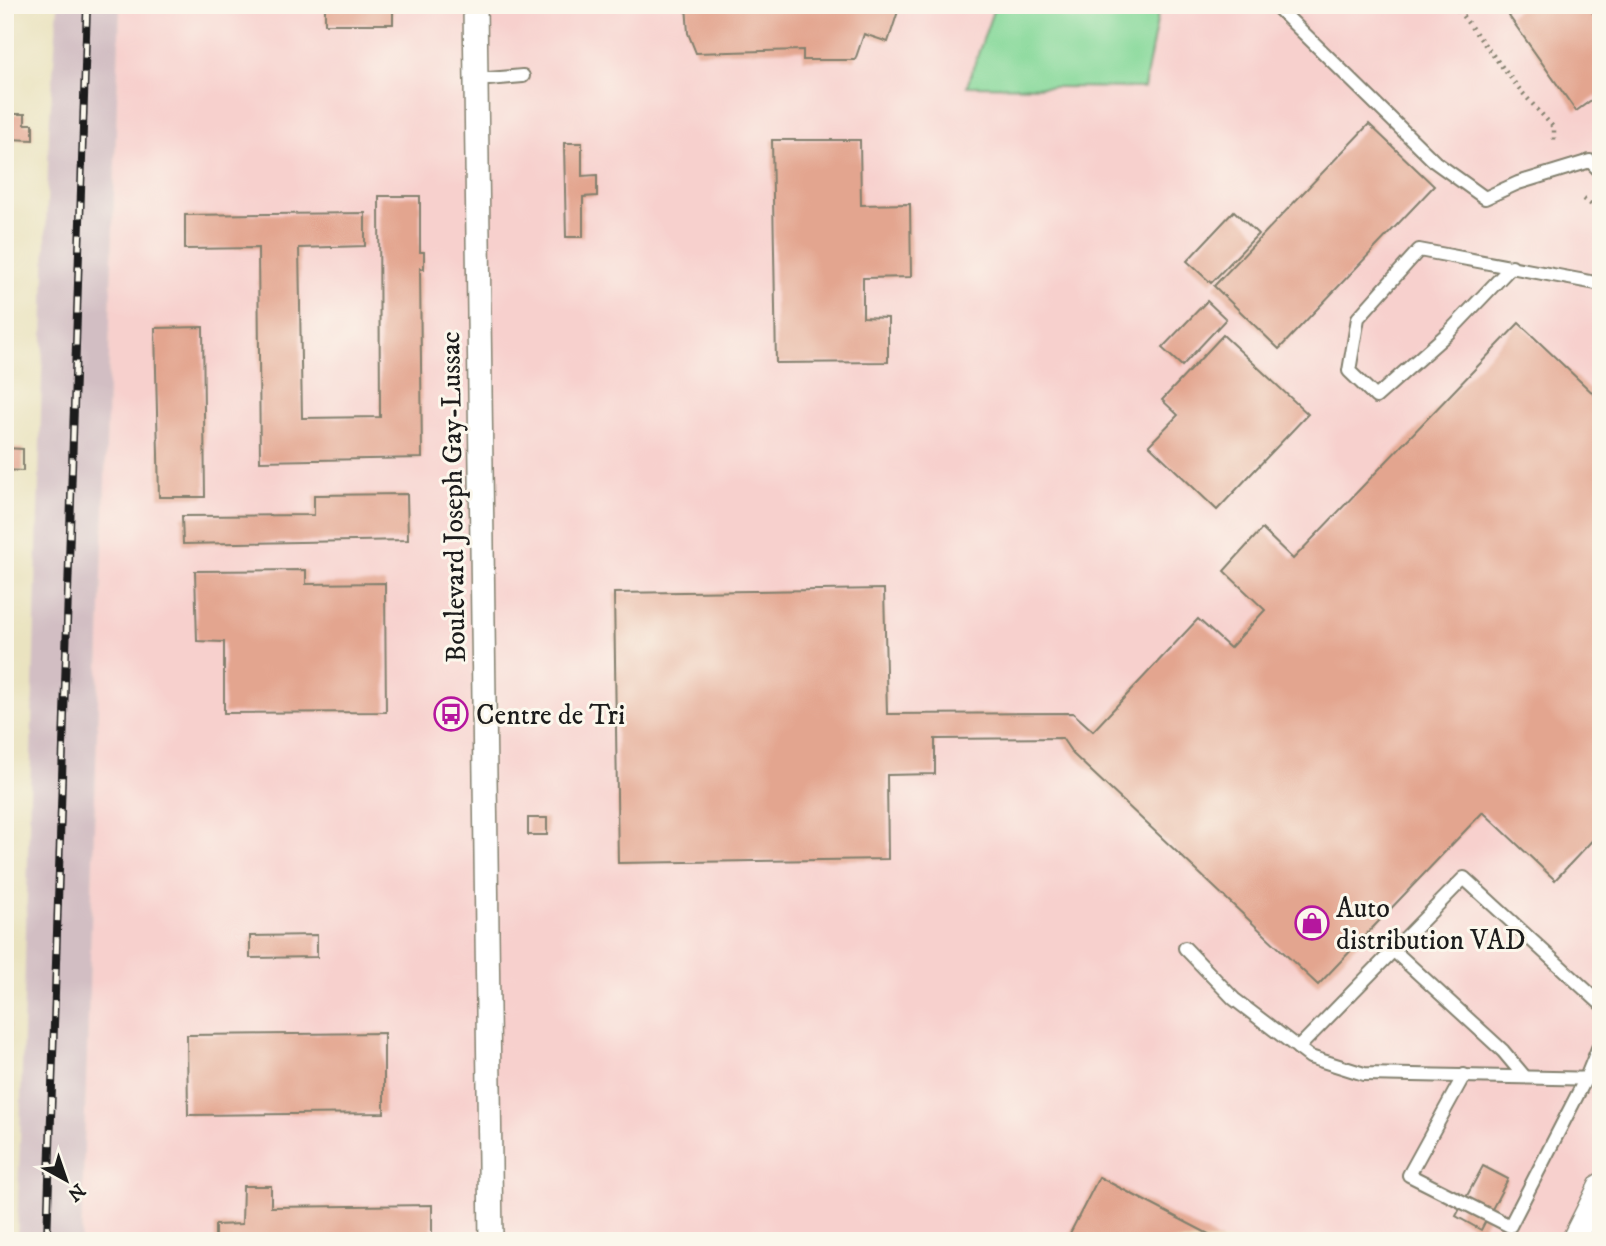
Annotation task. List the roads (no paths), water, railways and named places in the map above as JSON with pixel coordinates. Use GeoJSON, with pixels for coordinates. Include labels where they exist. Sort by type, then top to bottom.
{"type":"FeatureCollection","features":[{"type":"Feature","properties":{"kind":"street","name":"Boulevard Joseph Gay-Lussac"},"geometry":{"type":"LineString","coordinates":[[475,5],[491,1241]]}},
{"type":"Feature","properties":{"kind":"street"},"geometry":{"type":"LineString","coordinates":[[1574,1241],[1601,1185]]}},
{"type":"Feature","properties":{"kind":"street"},"geometry":{"type":"LineString","coordinates":[[1574,1241],[1601,1219]]}},
{"type":"Feature","properties":{"kind":"lane"},"geometry":{"type":"LineString","coordinates":[[1275,5],[1435,162],[1485,198],[1518,183],[1590,161],[1601,172]]}},
{"type":"Feature","properties":{"kind":"lane"},"geometry":{"type":"LineString","coordinates":[[476,80],[523,76]]}},
{"type":"Feature","properties":{"kind":"lane"},"geometry":{"type":"LineString","coordinates":[[1512,266],[1448,333],[1376,397],[1349,370],[1357,318],[1419,250],[1512,266],[1601,284]]}},
{"type":"Feature","properties":{"kind":"lane"},"geometry":{"type":"LineString","coordinates":[[1298,1048],[1464,878],[1601,1004]]}},
{"type":"Feature","properties":{"kind":"lane"},"geometry":{"type":"LineString","coordinates":[[1185,947],[1234,999],[1310,1057],[1364,1074],[1601,1079]]}},
{"type":"Feature","properties":{"kind":"lane"},"geometry":{"type":"LineString","coordinates":[[1393,950],[1503,1051],[1524,1076]]}},
{"type":"Feature","properties":{"kind":"lane"},"geometry":{"type":"LineString","coordinates":[[1464,1075],[1409,1175],[1510,1226],[1587,1078],[1601,1041]]}},
{"type":"Feature","properties":{"kind":"railway"},"geometry":{"type":"LineString","coordinates":[[47,1241],[87,5]]}},
{"type":"Feature","properties":{"kind":"place","name":"Centre de Tri"},"geometry":{"type":"Point","coordinates":[451,714]}},
{"type":"Feature","properties":{"kind":"place","name":"Auto distribution VAD"},"geometry":{"type":"Point","coordinates":[1312,923]}}]}
